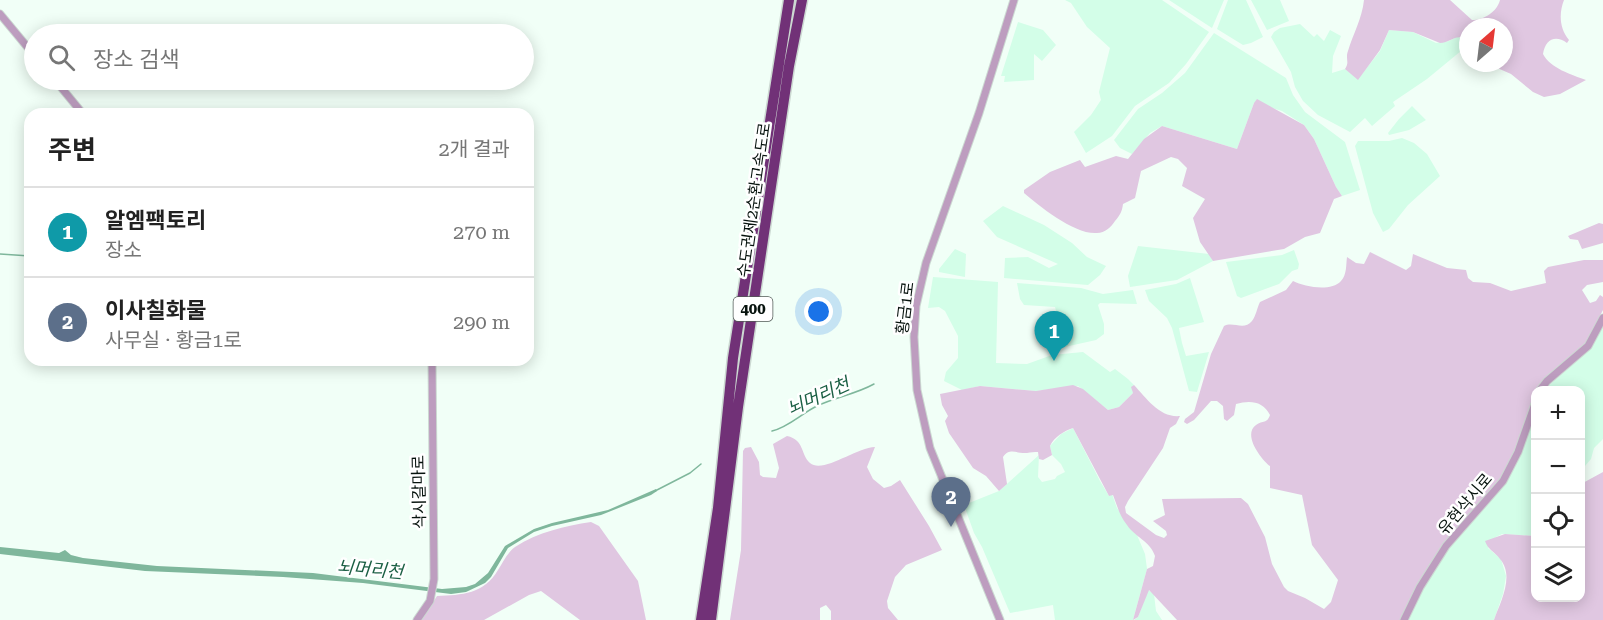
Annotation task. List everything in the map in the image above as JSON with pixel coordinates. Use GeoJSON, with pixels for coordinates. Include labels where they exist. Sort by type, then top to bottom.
{"type":"FeatureCollection","features":[{"type":"Feature","properties":{"kind":"highway","name":"수도권제2순환고속도로"},"geometry":{"type":"LineString","coordinates":[[701,620],[718,508],[735,347],[789,0]]}},
{"type":"Feature","properties":{"kind":"highway","name":"수도권제2순환고속도로"},"geometry":{"type":"LineString","coordinates":[[711,620],[738,407],[789,66],[802,0]]}},
{"type":"Feature","properties":{"kind":"street","name":"황금1로"},"geometry":{"type":"LineString","coordinates":[[1000,620],[930,448],[916,390],[914,337],[916,306],[926,263],[976,122],[1014,0]]}},
{"type":"Feature","properties":{"kind":"street"},"geometry":{"type":"LineString","coordinates":[[0,14],[24,43]]}},
{"type":"Feature","properties":{"kind":"street"},"geometry":{"type":"LineString","coordinates":[[63,90],[78,108]]}},
{"type":"Feature","properties":{"kind":"street"},"geometry":{"type":"LineString","coordinates":[[1543,386],[1588,346],[1603,318]]}},
{"type":"Feature","properties":{"kind":"street","name":"삭시갈마로"},"geometry":{"type":"LineString","coordinates":[[417,620],[432,594],[434,581],[432,366]]}},
{"type":"Feature","properties":{"kind":"street","name":"유현삭시로"},"geometry":{"type":"LineString","coordinates":[[1404,620],[1420,587],[1446,546],[1507,475],[1531,414]]}},
{"type":"Feature","properties":{"kind":"shaded area"},"geometry":{"type":"Polygon","coordinates":[[[1065,0],[1162,0],[1209,32],[1169,83],[1135,106],[1112,136],[1086,153],[1074,132],[1091,115],[1101,100],[1099,92],[1110,48],[1087,27],[1071,3],[1065,0]]]}},
{"type":"Feature","properties":{"kind":"shaded area"},"geometry":{"type":"Polygon","coordinates":[[[1169,0],[1224,0],[1212,28],[1169,0]]]}},
{"type":"Feature","properties":{"kind":"shaded area"},"geometry":{"type":"Polygon","coordinates":[[[1228,0],[1246,0],[1263,37],[1243,45],[1217,29],[1228,0]]]}},
{"type":"Feature","properties":{"kind":"shaded area"},"geometry":{"type":"Polygon","coordinates":[[[1251,0],[1280,0],[1289,21],[1267,30],[1251,0]]]}},
{"type":"Feature","properties":{"kind":"shaded area"},"geometry":{"type":"Polygon","coordinates":[[[1364,0],[1450,0],[1470,18],[1459,18],[1459,37],[1440,43],[1413,32],[1389,30],[1380,50],[1358,80],[1345,69],[1347,54],[1364,0]]]}},
{"type":"Feature","properties":{"kind":"shaded area"},"geometry":{"type":"Polygon","coordinates":[[[1500,0],[1564,0],[1561,20],[1563,31],[1569,40],[1567,43],[1558,39],[1551,40],[1546,45],[1543,54],[1556,67],[1586,80],[1560,94],[1544,97],[1533,92],[1506,72],[1513,72],[1513,18],[1483,18],[1496,8],[1500,0]]]}},
{"type":"Feature","properties":{"kind":"shaded area"},"geometry":{"type":"Polygon","coordinates":[[[1018,22],[1043,30],[1056,45],[1042,61],[1034,54],[1034,80],[1004,82],[1005,76],[1001,76],[1018,22]]]}},
{"type":"Feature","properties":{"kind":"shaded area"},"geometry":{"type":"Polygon","coordinates":[[[1300,24],[1314,37],[1317,34],[1324,41],[1330,30],[1341,36],[1333,56],[1332,73],[1345,69],[1358,79],[1380,51],[1389,30],[1413,32],[1436,43],[1449,41],[1458,36],[1459,53],[1427,79],[1393,102],[1395,106],[1372,126],[1365,118],[1350,132],[1318,115],[1303,101],[1295,87],[1291,72],[1271,37],[1280,28],[1300,24]]]}},
{"type":"Feature","properties":{"kind":"shaded area"},"geometry":{"type":"Polygon","coordinates":[[[1214,33],[1286,78],[1293,95],[1305,112],[1345,142],[1360,190],[1342,196],[1314,139],[1304,125],[1282,111],[1254,103],[1237,149],[1162,126],[1150,133],[1132,154],[1120,148],[1114,140],[1138,109],[1162,93],[1185,73],[1214,33]]]}},
{"type":"Feature","properties":{"kind":"shaded area"},"geometry":{"type":"Polygon","coordinates":[[[1257,99],[1304,125],[1314,139],[1342,196],[1334,199],[1320,233],[1305,237],[1284,249],[1213,261],[1200,242],[1193,218],[1205,199],[1182,186],[1187,168],[1178,159],[1171,157],[1141,171],[1135,198],[1123,204],[1113,223],[1100,233],[1088,232],[1068,225],[1024,193],[1024,190],[1050,172],[1080,160],[1085,167],[1116,156],[1128,159],[1144,139],[1162,126],[1237,149],[1257,99]]]}},
{"type":"Feature","properties":{"kind":"shaded area"},"geometry":{"type":"Polygon","coordinates":[[[1412,106],[1426,120],[1409,130],[1389,135],[1388,133],[1399,119],[1412,106]]]}},
{"type":"Feature","properties":{"kind":"shaded area"},"geometry":{"type":"Polygon","coordinates":[[[1402,138],[1414,143],[1427,154],[1440,176],[1408,205],[1389,229],[1383,232],[1373,213],[1355,146],[1358,141],[1389,141],[1402,138]]]}},
{"type":"Feature","properties":{"kind":"shaded area"},"geometry":{"type":"Polygon","coordinates":[[[1003,206],[1044,225],[1072,243],[1087,257],[1106,266],[1100,275],[1088,285],[1004,278],[1005,258],[1028,257],[1049,268],[1058,264],[997,237],[983,221],[1003,206]]]}},
{"type":"Feature","properties":{"kind":"shaded area"},"geometry":{"type":"Polygon","coordinates":[[[1599,223],[1603,224],[1603,243],[1582,249],[1578,240],[1570,239],[1568,236],[1599,223]]]}},
{"type":"Feature","properties":{"kind":"shaded area"},"geometry":{"type":"Polygon","coordinates":[[[1138,246],[1209,254],[1213,261],[1177,280],[1130,287],[1128,276],[1138,246]]]}},
{"type":"Feature","properties":{"kind":"shaded area"},"geometry":{"type":"Polygon","coordinates":[[[955,249],[966,254],[965,277],[939,272],[955,249]]]}},
{"type":"Feature","properties":{"kind":"shaded area"},"geometry":{"type":"Polygon","coordinates":[[[1294,250],[1299,264],[1298,269],[1292,271],[1279,284],[1241,298],[1237,296],[1226,262],[1282,255],[1294,250]]]}},
{"type":"Feature","properties":{"kind":"shaded area"},"geometry":{"type":"Polygon","coordinates":[[[1370,252],[1406,270],[1411,266],[1413,254],[1447,268],[1466,270],[1468,278],[1473,282],[1490,283],[1511,291],[1546,283],[1544,271],[1548,267],[1584,260],[1603,260],[1603,282],[1587,285],[1582,290],[1590,303],[1596,301],[1600,295],[1603,297],[1603,310],[1585,345],[1540,386],[1531,386],[1531,404],[1505,471],[1496,486],[1469,514],[1401,620],[1177,620],[1149,590],[1138,617],[1133,620],[1147,569],[1153,566],[1155,556],[1150,547],[1124,521],[1113,495],[1109,496],[1073,428],[1054,440],[1050,446],[1052,455],[1043,460],[1039,459],[1038,452],[1008,452],[1003,457],[1007,484],[999,491],[986,476],[973,468],[949,433],[945,421],[948,416],[942,405],[940,394],[980,386],[1036,391],[1073,385],[1083,389],[1108,410],[1119,407],[1133,393],[1131,387],[1134,385],[1160,411],[1180,416],[1176,424],[1170,428],[1163,448],[1128,501],[1125,507],[1126,513],[1156,535],[1164,538],[1167,535],[1166,531],[1153,521],[1165,515],[1162,499],[1241,498],[1248,504],[1265,537],[1272,564],[1284,587],[1324,609],[1331,602],[1338,580],[1312,545],[1302,495],[1270,488],[1270,466],[1258,453],[1252,441],[1252,429],[1268,420],[1270,415],[1267,410],[1256,403],[1236,404],[1234,415],[1227,421],[1224,419],[1223,406],[1217,401],[1211,401],[1194,420],[1187,424],[1184,422],[1194,412],[1211,354],[1224,326],[1249,324],[1255,317],[1260,302],[1286,290],[1293,281],[1318,287],[1337,284],[1344,276],[1347,257],[1356,263],[1364,264],[1370,252]]]}},
{"type":"Feature","properties":{"kind":"shaded area"},"geometry":{"type":"Polygon","coordinates":[[[933,277],[998,282],[996,363],[1027,364],[1052,355],[1083,352],[1110,372],[1115,369],[1128,379],[1134,385],[1133,393],[1119,407],[1108,410],[1078,386],[1036,391],[980,386],[962,390],[944,381],[946,372],[958,358],[958,336],[945,311],[939,307],[928,308],[933,277]]]}},
{"type":"Feature","properties":{"kind":"shaded area"},"geometry":{"type":"Polygon","coordinates":[[[1190,278],[1204,322],[1179,328],[1182,343],[1186,356],[1209,352],[1197,392],[1189,391],[1172,328],[1167,318],[1149,301],[1145,290],[1176,284],[1190,278]]]}},
{"type":"Feature","properties":{"kind":"shaded area"},"geometry":{"type":"Polygon","coordinates":[[[1017,283],[1081,288],[1103,294],[1133,290],[1137,304],[1100,303],[1098,305],[1104,324],[1104,334],[1096,340],[1060,348],[1060,327],[1055,307],[1024,305],[1020,299],[1017,283]]]}},
{"type":"Feature","properties":{"kind":"shaded area"},"geometry":{"type":"Polygon","coordinates":[[[1603,326],[1603,439],[1594,448],[1591,459],[1585,466],[1585,386],[1548,386],[1590,349],[1603,326]]]}},
{"type":"Feature","properties":{"kind":"shaded area"},"geometry":{"type":"Polygon","coordinates":[[[1531,418],[1531,536],[1502,534],[1496,537],[1488,548],[1501,559],[1506,576],[1503,594],[1494,620],[1407,620],[1424,586],[1444,555],[1500,488],[1531,418]]]}},
{"type":"Feature","properties":{"kind":"shaded area"},"geometry":{"type":"Polygon","coordinates":[[[1073,428],[1100,481],[1109,496],[1112,494],[1117,508],[1137,535],[1145,554],[1147,569],[1133,620],[1055,620],[1053,605],[1010,613],[964,505],[999,491],[1039,455],[1038,477],[1042,482],[1055,479],[1065,472],[1052,455],[1050,446],[1061,434],[1073,428]]]}},
{"type":"Feature","properties":{"kind":"shaded area"},"geometry":{"type":"Polygon","coordinates":[[[787,436],[800,444],[807,459],[816,466],[875,447],[867,467],[873,479],[884,488],[900,480],[929,526],[942,550],[906,565],[895,577],[887,601],[888,608],[898,620],[831,620],[831,611],[826,605],[820,608],[820,620],[730,620],[741,550],[743,451],[751,447],[759,462],[760,475],[776,478],[779,468],[773,444],[787,436]]]}},
{"type":"Feature","properties":{"kind":"shaded area"},"geometry":{"type":"Polygon","coordinates":[[[1603,472],[1603,620],[1494,620],[1505,589],[1506,573],[1500,559],[1485,541],[1505,534],[1531,536],[1531,602],[1585,602],[1585,482],[1603,472]]]}},
{"type":"Feature","properties":{"kind":"shaded area"},"geometry":{"type":"Polygon","coordinates":[[[656,489],[657,491],[651,495],[601,515],[534,532],[508,548],[485,583],[466,592],[451,594],[363,583],[145,571],[0,554],[0,547],[59,553],[65,550],[71,555],[83,558],[157,566],[313,573],[442,589],[466,587],[475,584],[488,573],[505,546],[534,529],[608,510],[656,489]]]}},
{"type":"Feature","properties":{"kind":"shaded area"},"geometry":{"type":"Polygon","coordinates":[[[591,522],[599,526],[638,581],[646,620],[580,620],[541,591],[529,595],[484,620],[421,620],[437,596],[464,594],[486,584],[515,547],[552,530],[591,522]]]}},
{"type":"Feature","properties":{"kind":"shaded area"},"geometry":{"type":"Polygon","coordinates":[[[1148,590],[1154,594],[1156,611],[1162,620],[1134,620],[1138,617],[1148,590]]]}},
{"type":"Feature","properties":{"kind":"waterway"},"geometry":{"type":"LineString","coordinates":[[0,254],[24,256]]}},
{"type":"Feature","properties":{"kind":"waterway","name":"뇌머리천"},"geometry":{"type":"LineString","coordinates":[[772,431],[817,406],[874,384]]}},
{"type":"Feature","properties":{"kind":"waterway","name":"뇌머리천"},"geometry":{"type":"LineString","coordinates":[[655,491],[690,473],[701,464]]}},
{"type":"Feature","properties":{"kind":"place","name":"알엠팩토리"},"geometry":{"type":"Point","coordinates":[1054,361]}},
{"type":"Feature","properties":{"kind":"place","name":"이사칠화물"},"geometry":{"type":"Point","coordinates":[951,527]}}]}
